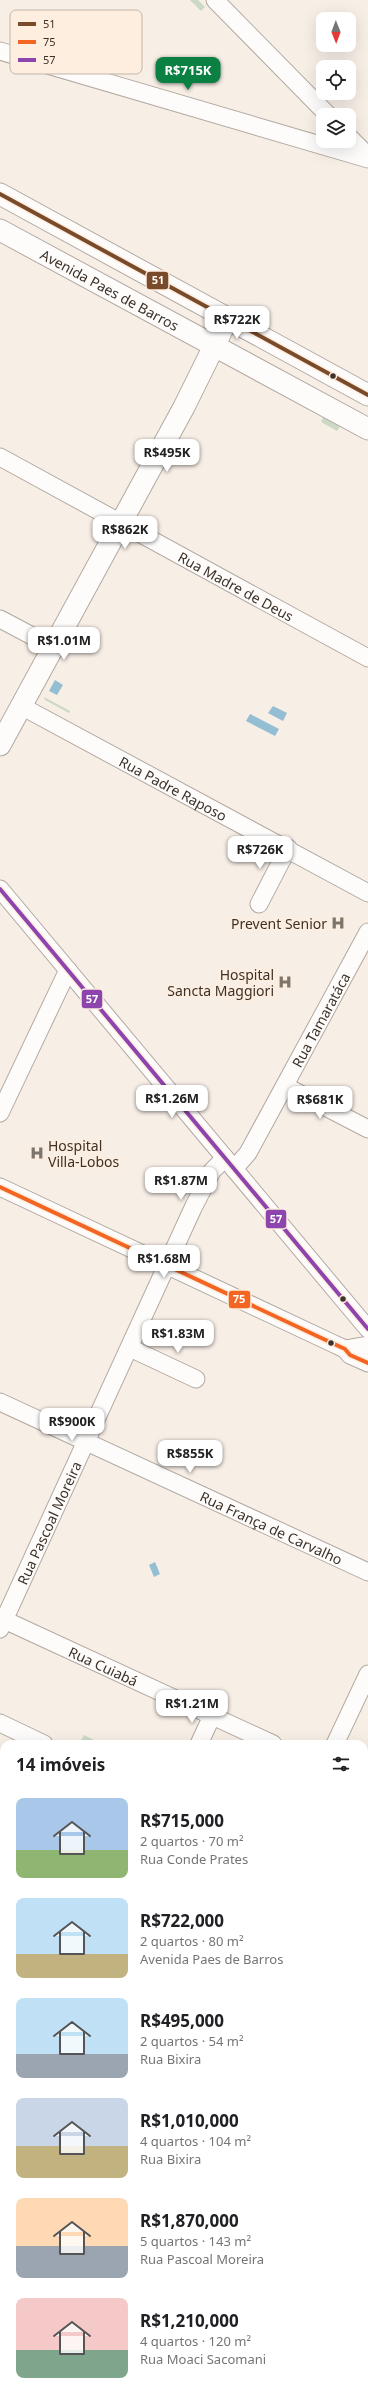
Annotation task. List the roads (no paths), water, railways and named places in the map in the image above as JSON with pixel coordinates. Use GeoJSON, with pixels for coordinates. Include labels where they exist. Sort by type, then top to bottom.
{"type":"FeatureCollection","features":[{"type":"Feature","properties":{"kind":"main road"},"geometry":{"type":"LineString","coordinates":[[0,194],[368,395]]}},
{"type":"Feature","properties":{"kind":"main road","name":"Avenida Paes de Barros"},"geometry":{"type":"LineString","coordinates":[[0,230],[215,348],[368,429]]}},
{"type":"Feature","properties":{"kind":"main road"},"geometry":{"type":"LineString","coordinates":[[0,745],[215,348],[228,318]]}},
{"type":"Feature","properties":{"kind":"street"},"geometry":{"type":"LineString","coordinates":[[215,0],[321,108]]}},
{"type":"Feature","properties":{"kind":"street"},"geometry":{"type":"LineString","coordinates":[[0,51],[10,54]]}},
{"type":"Feature","properties":{"kind":"street"},"geometry":{"type":"LineString","coordinates":[[80,74],[368,157]]}},
{"type":"Feature","properties":{"kind":"street"},"geometry":{"type":"LineString","coordinates":[[356,144],[368,157]]}},
{"type":"Feature","properties":{"kind":"street","name":"Rua Madre de Deus"},"geometry":{"type":"LineString","coordinates":[[0,457],[122,522],[368,658]]}},
{"type":"Feature","properties":{"kind":"street"},"geometry":{"type":"LineString","coordinates":[[0,619],[53,647]]}},
{"type":"Feature","properties":{"kind":"street","name":"Rua Padre Raposo"},"geometry":{"type":"LineString","coordinates":[[21,706],[288,848],[368,893]]}},
{"type":"Feature","properties":{"kind":"street"},"geometry":{"type":"LineString","coordinates":[[259,904],[288,848]]}},
{"type":"Feature","properties":{"kind":"street"},"geometry":{"type":"LineString","coordinates":[[0,889],[368,1329]]}},
{"type":"Feature","properties":{"kind":"street","name":"Rua Tamaratáca"},"geometry":{"type":"LineString","coordinates":[[230,1163],[248,1153],[368,932]]}},
{"type":"Feature","properties":{"kind":"street"},"geometry":{"type":"LineString","coordinates":[[0,1113],[68,970]]}},
{"type":"Feature","properties":{"kind":"street"},"geometry":{"type":"LineString","coordinates":[[285,1086],[368,1129]]}},
{"type":"Feature","properties":{"kind":"street","name":"Rua Pascoal Moreira"},"geometry":{"type":"LineString","coordinates":[[2,1623],[87,1443],[212,1171],[230,1163]]}},
{"type":"Feature","properties":{"kind":"street"},"geometry":{"type":"LineString","coordinates":[[0,1187],[345,1349],[350,1355],[366,1361]]}},
{"type":"Feature","properties":{"kind":"street"},"geometry":{"type":"LineString","coordinates":[[345,1349],[368,1344]]}},
{"type":"Feature","properties":{"kind":"street"},"geometry":{"type":"LineString","coordinates":[[130,1348],[196,1379]]}},
{"type":"Feature","properties":{"kind":"street","name":"Rua França de Carvalho"},"geometry":{"type":"LineString","coordinates":[[0,1402],[368,1572]]}},
{"type":"Feature","properties":{"kind":"street","name":"Rua Cuiabá"},"geometry":{"type":"LineString","coordinates":[[2,1623],[264,1740]]}},
{"type":"Feature","properties":{"kind":"street"},"geometry":{"type":"LineString","coordinates":[[337,1740],[368,1674]]}},
{"type":"Feature","properties":{"kind":"street"},"geometry":{"type":"LineString","coordinates":[[201,1740],[212,1716]]}},
{"type":"Feature","properties":{"kind":"street"},"geometry":{"type":"LineString","coordinates":[[0,1723],[36,1740]]}},
{"type":"Feature","properties":{"kind":"water"},"geometry":{"type":"Polygon","coordinates":[[[55,680],[63,685],[57,695],[49,691],[55,680]]]}},
{"type":"Feature","properties":{"kind":"water"},"geometry":{"type":"Polygon","coordinates":[[[273,706],[287,713],[283,721],[268,713],[273,706]]]}},
{"type":"Feature","properties":{"kind":"water"},"geometry":{"type":"Polygon","coordinates":[[[250,714],[279,729],[275,736],[246,721],[250,714]]]}},
{"type":"Feature","properties":{"kind":"water"},"geometry":{"type":"Polygon","coordinates":[[[155,1562],[160,1574],[154,1577],[149,1565],[155,1562]]]}},
{"type":"Feature","properties":{"kind":"place","name":"Prevent Senior"},"geometry":{"type":"Point","coordinates":[338,923]}},
{"type":"Feature","properties":{"kind":"place","name":"Hospital Sancta Maggiori"},"geometry":{"type":"Point","coordinates":[285,982]}},
{"type":"Feature","properties":{"kind":"place","name":"Hospital Villa-Lobos"},"geometry":{"type":"Point","coordinates":[37,1153]}}]}
